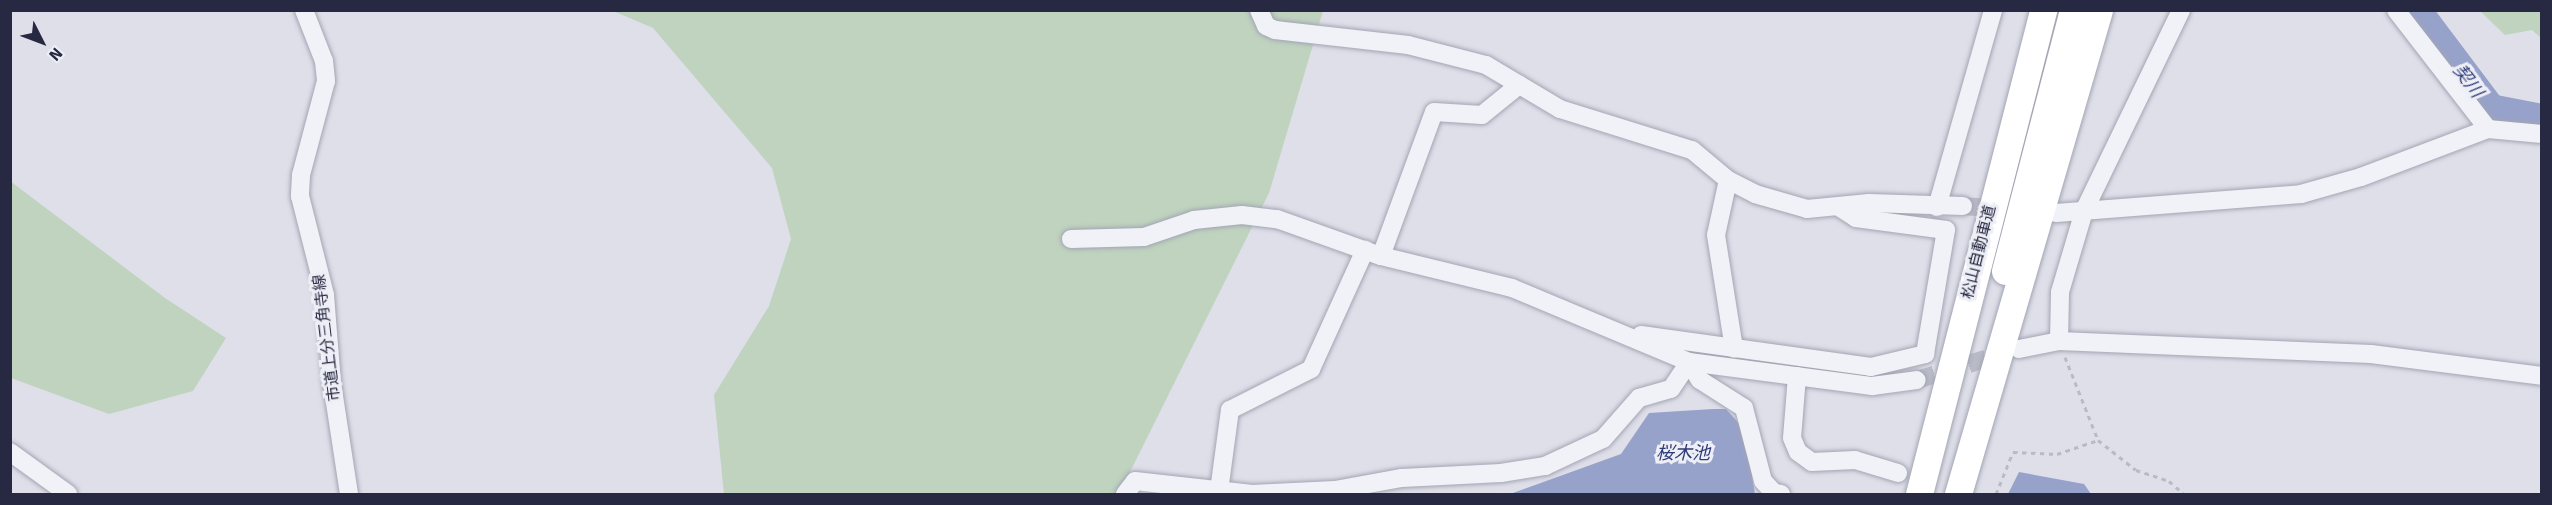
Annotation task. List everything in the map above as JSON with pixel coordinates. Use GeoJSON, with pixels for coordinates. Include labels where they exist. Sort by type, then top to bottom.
{"type":"FeatureCollection","features":[{"type":"Feature","properties":{"kind":"highway","name":"松山自動車道"},"geometry":{"type":"LineString","coordinates":[[1920,495],[2043,10]]}},
{"type":"Feature","properties":{"kind":"highway","name":"松山自動車道"},"geometry":{"type":"LineString","coordinates":[[1950,495],[2073,10]]}},
{"type":"Feature","properties":{"kind":"highway"},"geometry":{"type":"LineString","coordinates":[[1958,495],[2082,59],[2100,10]]}},
{"type":"Feature","properties":{"kind":"street","name":"市道上分三角寺線"},"geometry":{"type":"LineString","coordinates":[[304,10],[320,50],[326,81],[301,175],[300,196],[325,295],[332,383],[349,495]]}},
{"type":"Feature","properties":{"kind":"street"},"geometry":{"type":"LineString","coordinates":[[1259,10],[1266,26],[1275,30],[1408,45],[1486,64],[1560,110],[1692,150],[1728,180],[1755,194],[1807,209],[1869,203],[1937,207],[1963,206]]}},
{"type":"Feature","properties":{"kind":"street"},"geometry":{"type":"LineString","coordinates":[[1937,207],[1993,10]]}},
{"type":"Feature","properties":{"kind":"street"},"geometry":{"type":"LineString","coordinates":[[2059,341],[2060,292],[2084,211],[2181,10]]}},
{"type":"Feature","properties":{"kind":"street"},"geometry":{"type":"LineString","coordinates":[[2396,10],[2488,129]]}},
{"type":"Feature","properties":{"kind":"street"},"geometry":{"type":"LineString","coordinates":[[1219,490],[1230,410],[1311,369],[1373,253],[1434,112],[1482,115],[1519,85]]}},
{"type":"Feature","properties":{"kind":"street"},"geometry":{"type":"LineString","coordinates":[[2056,213],[2301,194],[2361,177],[2488,129],[2541,134]]}},
{"type":"Feature","properties":{"kind":"street"},"geometry":{"type":"LineString","coordinates":[[1728,180],[1716,235],[1734,350]]}},
{"type":"Feature","properties":{"kind":"street"},"geometry":{"type":"LineString","coordinates":[[1624,333],[1734,350],[1871,367],[1925,354],[1946,230],[1856,218],[1839,207]]}},
{"type":"Feature","properties":{"kind":"street"},"geometry":{"type":"LineString","coordinates":[[1071,239],[1144,237],[1194,220],[1242,214],[1277,219],[1373,253],[1512,288],[1689,362],[1872,386],[1917,380]]}},
{"type":"Feature","properties":{"kind":"street"},"geometry":{"type":"LineString","coordinates":[[2019,349],[2059,341],[2371,354],[2461,363],[2541,376]]}},
{"type":"Feature","properties":{"kind":"street"},"geometry":{"type":"LineString","coordinates":[[1125,495],[1135,481],[1252,494],[1335,490],[1402,478],[1501,473],[1545,466],[1603,439],[1639,398],[1671,389],[1689,362]]}},
{"type":"Feature","properties":{"kind":"street"},"geometry":{"type":"LineString","coordinates":[[1689,362],[1700,380],[1739,401],[1744,408],[1763,481],[1774,493],[1781,495]]}},
{"type":"Feature","properties":{"kind":"street"},"geometry":{"type":"LineString","coordinates":[[1797,376],[1792,438],[1798,452],[1812,462],[1856,460],[1898,473]]}},
{"type":"Feature","properties":{"kind":"street"},"geometry":{"type":"LineString","coordinates":[[10,452],[68,495]]}},
{"type":"Feature","properties":{"kind":"path"},"geometry":{"type":"LineString","coordinates":[[2059,341],[2098,440],[2136,470],[2169,481],[2184,495]]}},
{"type":"Feature","properties":{"kind":"path"},"geometry":{"type":"LineString","coordinates":[[1996,495],[2013,452],[2057,454],[2098,440]]}},
{"type":"Feature","properties":{"kind":"green space"},"geometry":{"type":"Polygon","coordinates":[[[613,11],[1323,11],[1269,193],[1119,494],[724,494],[714,395],[769,306],[791,239],[772,168],[653,28],[613,11]]]}},
{"type":"Feature","properties":{"kind":"green space"},"geometry":{"type":"Polygon","coordinates":[[[2480,11],[2541,11],[2541,38],[2532,30],[2505,35],[2480,11]]]}},
{"type":"Feature","properties":{"kind":"green space"},"geometry":{"type":"Polygon","coordinates":[[[10,181],[165,298],[226,338],[193,391],[109,414],[11,378],[10,181]]]}},
{"type":"Feature","properties":{"kind":"water","name":"桜木池"},"geometry":{"type":"Polygon","coordinates":[[[1726,409],[1744,429],[1755,494],[1510,494],[1621,454],[1649,413],[1726,409]]]}},
{"type":"Feature","properties":{"kind":"water"},"geometry":{"type":"Polygon","coordinates":[[[2019,472],[2084,484],[2091,494],[2008,494],[2019,472]]]}},
{"type":"Feature","properties":{"kind":"waterway","name":"契川"},"geometry":{"type":"LineString","coordinates":[[2415,10],[2490,110],[2542,120]]}},
{"type":"Feature","properties":{"kind":"tunnel"},"geometry":{"type":"LineString","coordinates":[[1963,206],[2003,209]]}},
{"type":"Feature","properties":{"kind":"tunnel"},"geometry":{"type":"LineString","coordinates":[[1917,380],[2005,353]]}}]}
